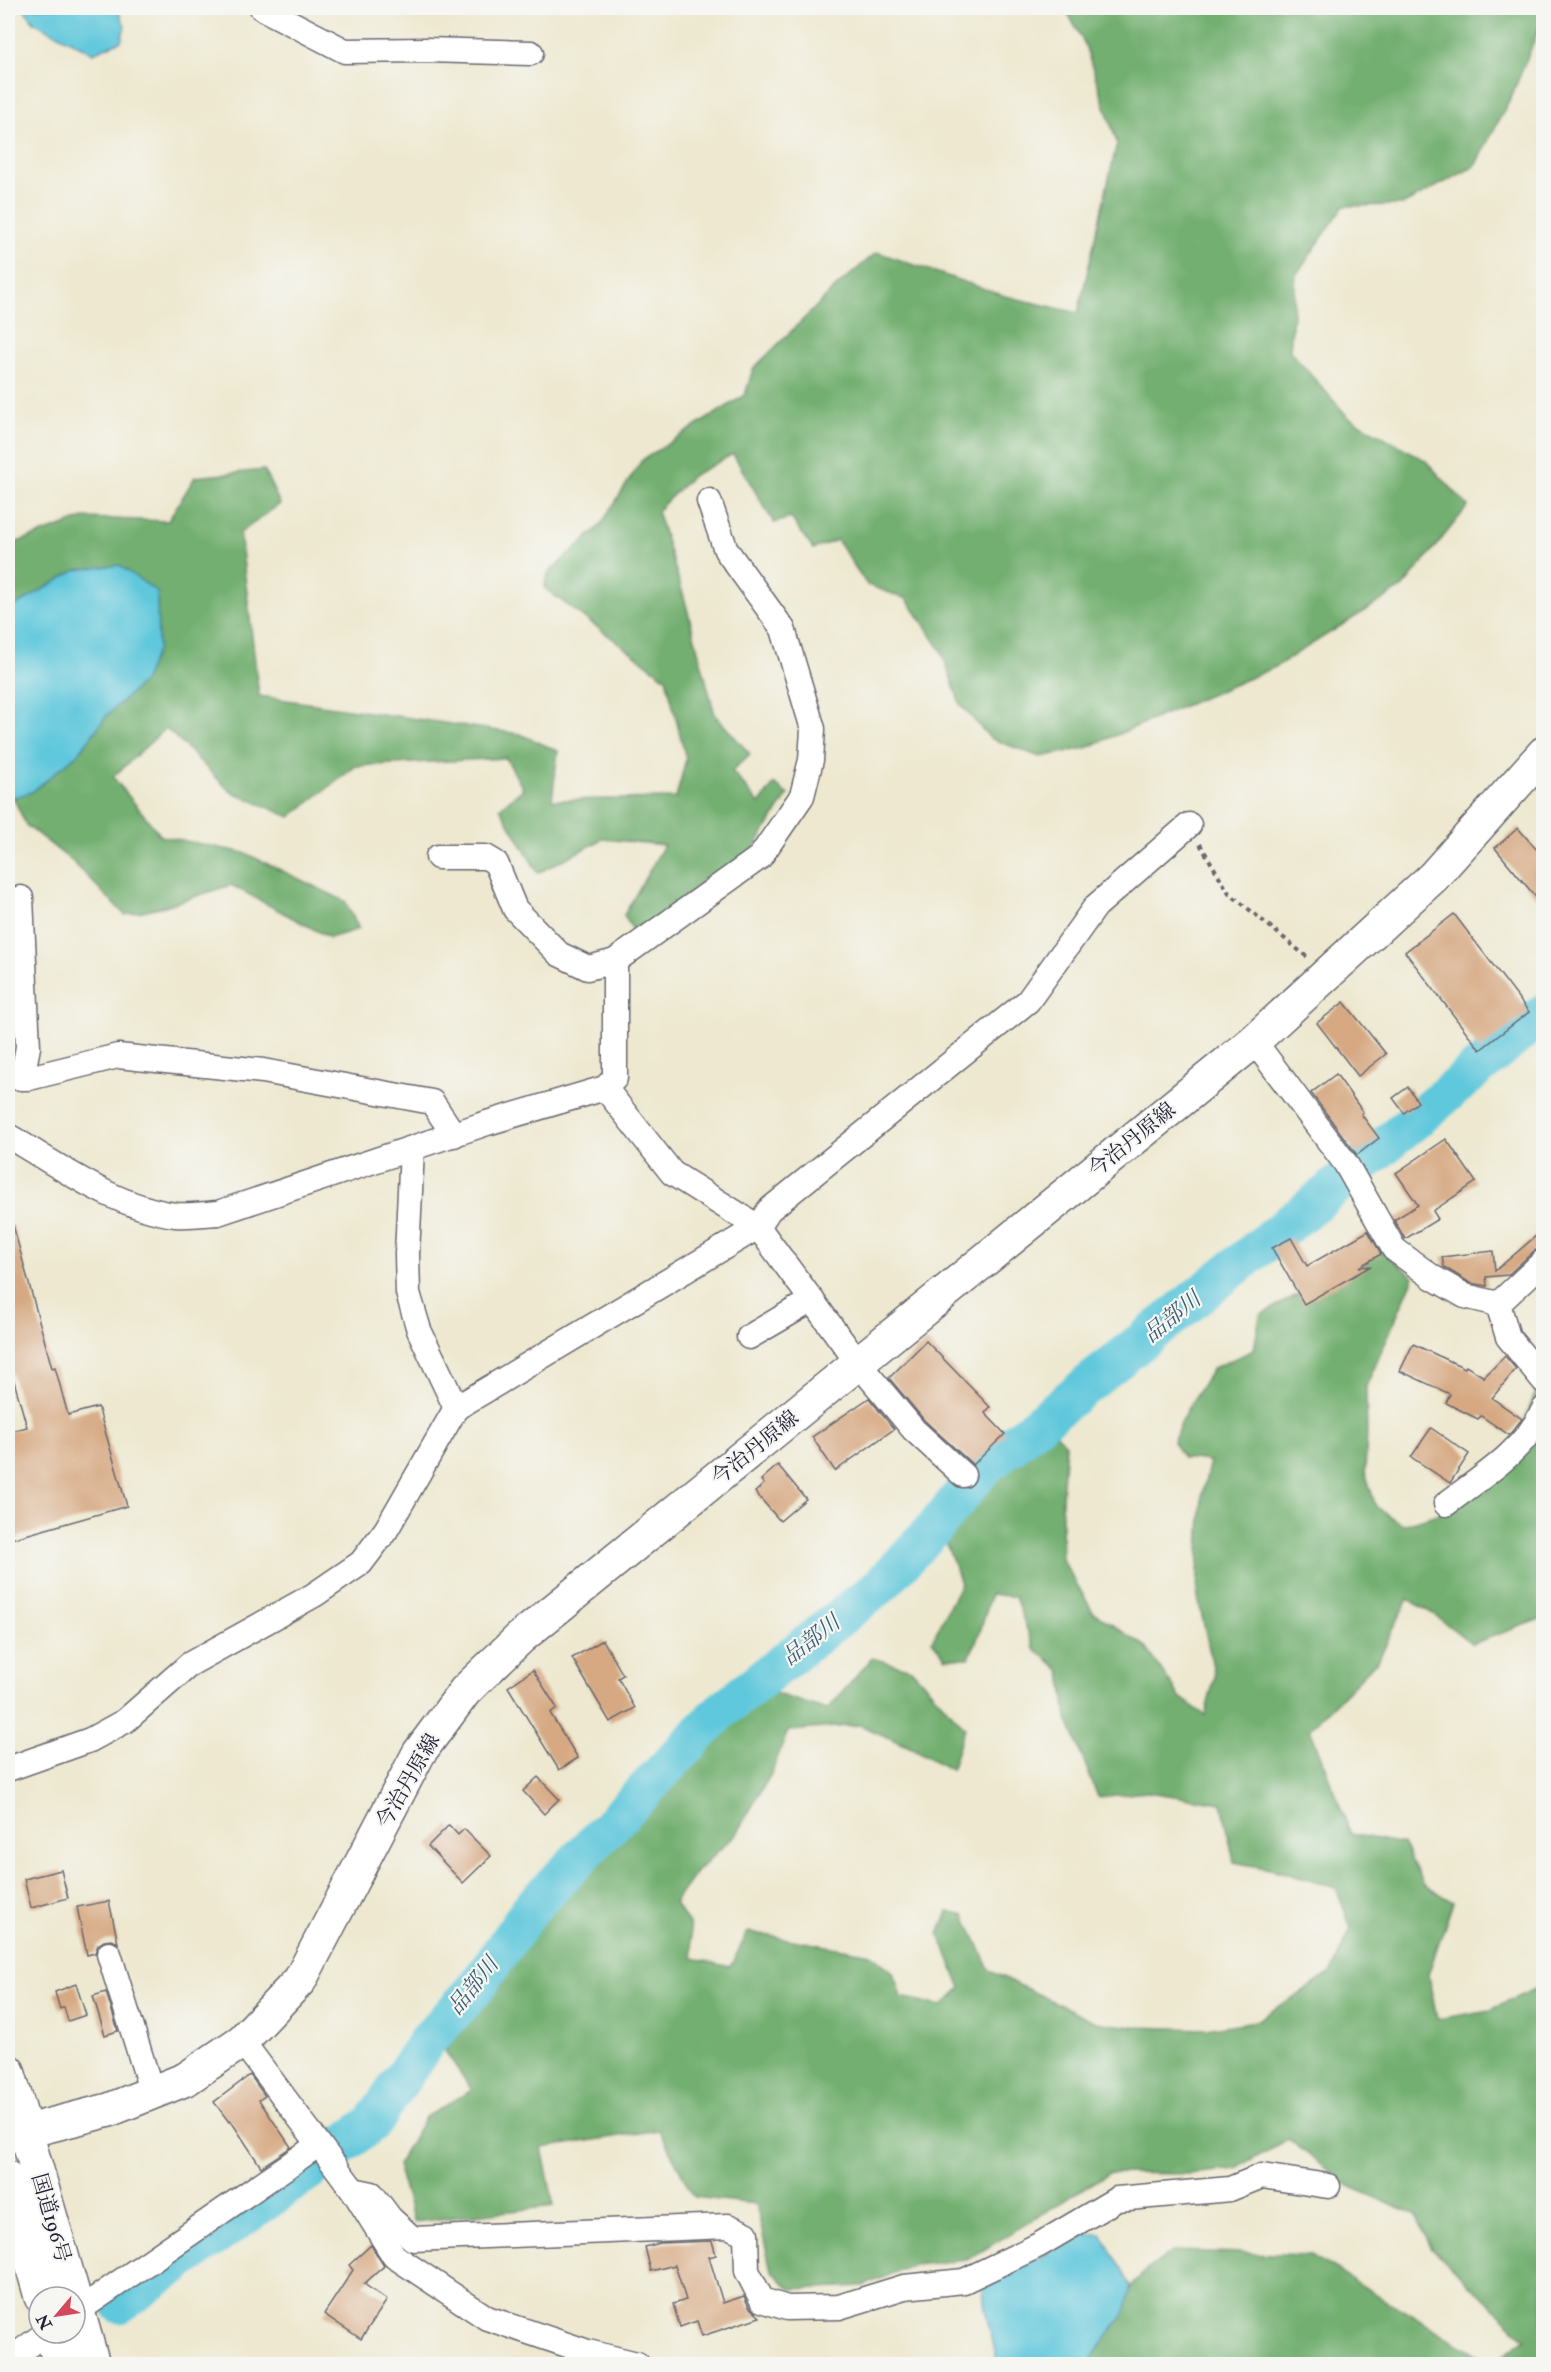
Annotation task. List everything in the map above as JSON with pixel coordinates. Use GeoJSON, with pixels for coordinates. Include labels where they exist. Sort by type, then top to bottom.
{"type":"FeatureCollection","features":[{"type":"Feature","properties":{"kind":"main road","name":"今治丹原線"},"geometry":{"type":"LineString","coordinates":[[17,2133],[109,2110],[152,2093],[186,2079],[242,2041],[300,1980],[419,1754],[465,1691],[520,1638],[1254,1041],[1432,877],[1544,753]]}},
{"type":"Feature","properties":{"kind":"main road","name":"国道196号"},"geometry":{"type":"LineString","coordinates":[[8,2071],[17,2133],[68,2285]]}},
{"type":"Feature","properties":{"kind":"main road","name":"国道196号"},"geometry":{"type":"LineString","coordinates":[[8,2178],[38,2285]]}},
{"type":"Feature","properties":{"kind":"main road","name":"国道196号"},"geometry":{"type":"LineString","coordinates":[[87,2344],[93,2364]]}},
{"type":"Feature","properties":{"kind":"main road"},"geometry":{"type":"LineString","coordinates":[[54,2345],[60,2364]]}},
{"type":"Feature","properties":{"kind":"street"},"geometry":{"type":"LineString","coordinates":[[262,8],[345,51],[426,50],[531,53]]}},
{"type":"Feature","properties":{"kind":"street"},"geometry":{"type":"LineString","coordinates":[[438,857],[486,857],[496,863],[515,909],[559,954],[588,968],[615,961],[760,857],[801,796],[812,760],[813,729],[783,629],[726,550],[709,501]]}},
{"type":"Feature","properties":{"kind":"street"},"geometry":{"type":"LineString","coordinates":[[8,1769],[90,1740],[125,1721],[190,1664],[314,1595],[361,1563],[386,1530],[456,1408],[758,1227],[770,1210],[1028,1001],[1096,906],[1189,825]]}},
{"type":"Feature","properties":{"kind":"street"},"geometry":{"type":"LineString","coordinates":[[21,898],[28,1047],[15,1077],[29,1078],[118,1056],[263,1071],[432,1102],[454,1135]]}},
{"type":"Feature","properties":{"kind":"street"},"geometry":{"type":"LineString","coordinates":[[8,1136],[110,1195],[149,1209],[177,1215],[218,1213],[605,1088],[615,1078],[615,961]]}},
{"type":"Feature","properties":{"kind":"street"},"geometry":{"type":"LineString","coordinates":[[1254,1041],[1346,1164],[1394,1249],[1432,1277],[1465,1296],[1498,1304]]}},
{"type":"Feature","properties":{"kind":"street"},"geometry":{"type":"LineString","coordinates":[[605,1088],[672,1173],[758,1227],[858,1363],[914,1430],[963,1475]]}},
{"type":"Feature","properties":{"kind":"street"},"geometry":{"type":"LineString","coordinates":[[412,1149],[407,1254],[408,1293],[419,1330],[456,1408]]}},
{"type":"Feature","properties":{"kind":"street"},"geometry":{"type":"LineString","coordinates":[[1498,1304],[1544,1261]]}},
{"type":"Feature","properties":{"kind":"street"},"geometry":{"type":"LineString","coordinates":[[749,1337],[812,1300]]}},
{"type":"Feature","properties":{"kind":"street"},"geometry":{"type":"LineString","coordinates":[[1498,1304],[1508,1337],[1544,1380]]}},
{"type":"Feature","properties":{"kind":"street"},"geometry":{"type":"LineString","coordinates":[[1446,1504],[1502,1461],[1536,1425],[1544,1408]]}},
{"type":"Feature","properties":{"kind":"street"},"geometry":{"type":"LineString","coordinates":[[109,1954],[152,2093]]}},
{"type":"Feature","properties":{"kind":"street"},"geometry":{"type":"LineString","coordinates":[[242,2041],[353,2190],[394,2256],[487,2318],[588,2352],[637,2364]]}},
{"type":"Feature","properties":{"kind":"street"},"geometry":{"type":"LineString","coordinates":[[87,2297],[318,2145]]}},
{"type":"Feature","properties":{"kind":"street"},"geometry":{"type":"LineString","coordinates":[[353,2190],[372,2193],[390,2218],[413,2238],[728,2226],[746,2234],[747,2271],[762,2300],[787,2308],[839,2307],[904,2287],[964,2281],[1039,2245],[1117,2199],[1230,2189],[1262,2176],[1328,2186]]}},
{"type":"Feature","properties":{"kind":"street"},"geometry":{"type":"LineString","coordinates":[[8,2361],[30,2345]]}},
{"type":"Feature","properties":{"kind":"path"},"geometry":{"type":"LineString","coordinates":[[1189,825],[1228,893],[1328,975]]}},
{"type":"Feature","properties":{"kind":"green space"},"geometry":{"type":"Polygon","coordinates":[[[1065,8],[1543,8],[1543,19],[1512,95],[1475,166],[1402,205],[1344,206],[1296,275],[1290,351],[1348,417],[1425,460],[1468,506],[1403,587],[1275,667],[1086,748],[1040,757],[990,738],[960,704],[941,650],[907,599],[867,585],[837,540],[813,549],[791,518],[774,523],[733,454],[692,476],[657,511],[684,597],[715,715],[750,754],[732,771],[759,804],[774,784],[788,795],[753,849],[634,932],[624,915],[664,845],[603,839],[538,873],[500,808],[523,789],[506,758],[356,766],[290,817],[230,791],[166,728],[113,777],[161,836],[245,853],[345,901],[359,929],[330,938],[231,885],[165,906],[125,915],[73,862],[26,825],[8,786],[8,552],[15,543],[84,518],[168,521],[195,477],[264,470],[280,504],[240,533],[259,696],[520,734],[558,751],[552,800],[676,798],[686,759],[666,678],[544,588],[549,572],[600,526],[642,460],[745,395],[753,369],[837,286],[877,252],[1005,296],[1078,313],[1117,143],[1085,45],[1065,8]]]}},
{"type":"Feature","properties":{"kind":"green space"},"geometry":{"type":"Polygon","coordinates":[[[1358,1241],[1384,1253],[1414,1277],[1366,1387],[1365,1472],[1376,1507],[1403,1525],[1438,1514],[1503,1476],[1537,1389],[1543,1386],[1543,1618],[1472,1644],[1435,1615],[1408,1599],[1379,1659],[1310,1729],[1351,1834],[1403,1844],[1424,1885],[1453,1902],[1428,1975],[1437,2019],[1491,2010],[1543,1985],[1543,2364],[1068,2364],[1144,2272],[1173,2251],[1311,2255],[1491,2363],[1526,2338],[1432,2248],[1415,2214],[1351,2187],[1288,2139],[1236,2169],[1188,2174],[1109,2173],[967,2260],[913,2265],[863,2286],[791,2289],[771,2270],[756,2204],[694,2197],[659,2130],[542,2148],[554,2206],[414,2222],[397,2165],[425,2117],[472,2090],[445,2051],[522,1934],[726,1724],[768,1691],[827,1710],[872,1658],[911,1669],[965,1728],[951,1770],[912,1748],[860,1725],[788,1731],[771,1774],[736,1834],[697,1871],[674,1903],[689,1923],[693,1958],[730,1967],[748,1932],[871,1954],[893,1972],[901,1997],[942,2006],[961,1988],[939,1934],[948,1912],[965,1916],[990,1971],[1096,2022],[1132,2027],[1206,2029],[1256,2021],[1330,1974],[1351,1928],[1336,1888],[1275,1870],[1234,1862],[1222,1803],[1147,1792],[1098,1797],[1067,1718],[1061,1671],[1034,1648],[1015,1597],[991,1594],[980,1632],[969,1658],[946,1658],[932,1641],[961,1583],[945,1541],[988,1474],[1049,1426],[1066,1444],[1062,1497],[1062,1559],[1093,1612],[1145,1646],[1180,1697],[1205,1715],[1215,1676],[1197,1593],[1202,1495],[1210,1461],[1183,1458],[1173,1442],[1186,1411],[1213,1368],[1254,1350],[1260,1315],[1330,1277],[1358,1241]]]}},
{"type":"Feature","properties":{"kind":"water"},"geometry":{"type":"Polygon","coordinates":[[[23,8],[117,8],[125,26],[121,41],[93,53],[35,23],[23,8]]]}},
{"type":"Feature","properties":{"kind":"water"},"geometry":{"type":"Polygon","coordinates":[[[119,565],[157,592],[158,648],[143,682],[107,715],[79,753],[32,792],[8,799],[8,610],[76,570],[119,565]]]}},
{"type":"Feature","properties":{"kind":"water"},"geometry":{"type":"Polygon","coordinates":[[[1082,2234],[1101,2234],[1131,2286],[1125,2312],[1088,2364],[998,2364],[985,2309],[982,2282],[1019,2269],[1082,2234]]]}},
{"type":"Feature","properties":{"kind":"building"},"geometry":{"type":"Polygon","coordinates":[[[1518,828],[1544,858],[1544,907],[1495,848],[1518,828]]]}},
{"type":"Feature","properties":{"kind":"building"},"geometry":{"type":"Polygon","coordinates":[[[1454,914],[1529,1012],[1480,1050],[1405,952],[1454,914]]]}},
{"type":"Feature","properties":{"kind":"building"},"geometry":{"type":"Polygon","coordinates":[[[1344,1002],[1386,1054],[1358,1076],[1317,1023],[1344,1002]]]}},
{"type":"Feature","properties":{"kind":"building"},"geometry":{"type":"Polygon","coordinates":[[[1336,1074],[1379,1138],[1357,1155],[1311,1093],[1336,1074]]]}},
{"type":"Feature","properties":{"kind":"building"},"geometry":{"type":"Polygon","coordinates":[[[1408,1087],[1418,1102],[1404,1113],[1393,1098],[1408,1087]]]}},
{"type":"Feature","properties":{"kind":"building"},"geometry":{"type":"Polygon","coordinates":[[[1446,1139],[1476,1182],[1433,1211],[1438,1219],[1405,1239],[1394,1220],[1418,1205],[1396,1173],[1446,1139]]]}},
{"type":"Feature","properties":{"kind":"building"},"geometry":{"type":"Polygon","coordinates":[[[8,1225],[13,1225],[52,1368],[55,1367],[68,1415],[98,1407],[127,1506],[8,1540],[8,1432],[27,1427],[8,1360],[8,1225]]]}},
{"type":"Feature","properties":{"kind":"building"},"geometry":{"type":"Polygon","coordinates":[[[1544,1229],[1544,1247],[1534,1251],[1508,1275],[1486,1277],[1487,1286],[1470,1283],[1444,1267],[1442,1257],[1493,1251],[1495,1271],[1544,1229]]]}},
{"type":"Feature","properties":{"kind":"building"},"geometry":{"type":"Polygon","coordinates":[[[1368,1231],[1381,1254],[1359,1267],[1371,1266],[1304,1304],[1272,1248],[1291,1238],[1307,1266],[1368,1231]]]}},
{"type":"Feature","properties":{"kind":"building"},"geometry":{"type":"Polygon","coordinates":[[[926,1341],[990,1407],[985,1413],[1005,1434],[973,1465],[924,1420],[889,1378],[926,1341]]]}},
{"type":"Feature","properties":{"kind":"building"},"geometry":{"type":"Polygon","coordinates":[[[1413,1344],[1465,1368],[1466,1366],[1484,1377],[1505,1356],[1516,1369],[1492,1398],[1522,1419],[1509,1435],[1481,1416],[1478,1419],[1446,1403],[1450,1394],[1400,1371],[1413,1344]]]}},
{"type":"Feature","properties":{"kind":"building"},"geometry":{"type":"Polygon","coordinates":[[[869,1398],[894,1429],[835,1471],[812,1437],[869,1398]]]}},
{"type":"Feature","properties":{"kind":"building"},"geometry":{"type":"Polygon","coordinates":[[[1431,1428],[1469,1454],[1450,1483],[1411,1457],[1431,1428]]]}},
{"type":"Feature","properties":{"kind":"building"},"geometry":{"type":"Polygon","coordinates":[[[778,1465],[806,1499],[780,1521],[755,1492],[764,1484],[761,1480],[778,1465]]]}},
{"type":"Feature","properties":{"kind":"building"},"geometry":{"type":"Polygon","coordinates":[[[603,1640],[623,1675],[618,1678],[635,1708],[610,1722],[572,1658],[603,1640]]]}},
{"type":"Feature","properties":{"kind":"building"},"geometry":{"type":"Polygon","coordinates":[[[533,1670],[557,1708],[550,1713],[578,1758],[559,1770],[508,1687],[533,1670]]]}},
{"type":"Feature","properties":{"kind":"building"},"geometry":{"type":"Polygon","coordinates":[[[538,1777],[559,1799],[544,1814],[523,1791],[538,1777]]]}},
{"type":"Feature","properties":{"kind":"building"},"geometry":{"type":"Polygon","coordinates":[[[449,1825],[458,1835],[464,1829],[491,1856],[463,1883],[428,1846],[449,1825]]]}},
{"type":"Feature","properties":{"kind":"building"},"geometry":{"type":"Polygon","coordinates":[[[61,1870],[68,1898],[31,1908],[24,1879],[61,1870]]]}},
{"type":"Feature","properties":{"kind":"building"},"geometry":{"type":"Polygon","coordinates":[[[109,1901],[118,1943],[112,1940],[104,1941],[98,1945],[95,1953],[87,1955],[77,1907],[109,1901]]]}},
{"type":"Feature","properties":{"kind":"building"},"geometry":{"type":"Polygon","coordinates":[[[76,1984],[86,2015],[68,2021],[64,2007],[60,2009],[55,1992],[76,1984]]]}},
{"type":"Feature","properties":{"kind":"building"},"geometry":{"type":"Polygon","coordinates":[[[106,1992],[118,2031],[105,2035],[93,1996],[106,1992]]]}},
{"type":"Feature","properties":{"kind":"building"},"geometry":{"type":"Polygon","coordinates":[[[250,2075],[265,2096],[259,2100],[291,2147],[261,2167],[231,2121],[229,2122],[214,2102],[250,2075]]]}},
{"type":"Feature","properties":{"kind":"building"},"geometry":{"type":"Polygon","coordinates":[[[712,2241],[716,2255],[709,2257],[723,2303],[744,2296],[749,2307],[760,2317],[702,2336],[697,2321],[680,2327],[673,2304],[686,2300],[675,2265],[651,2271],[645,2247],[660,2243],[712,2241]]]}},
{"type":"Feature","properties":{"kind":"building"},"geometry":{"type":"Polygon","coordinates":[[[371,2245],[384,2266],[364,2284],[387,2300],[361,2339],[324,2314],[353,2270],[349,2265],[371,2245]]]}},
{"type":"Feature","properties":{"kind":"waterway","name":"品部川"},"geometry":{"type":"LineString","coordinates":[[120,2304],[313,2168],[372,2123],[427,2041],[475,1989],[530,1909],[721,1711],[880,1586],[937,1525],[983,1468],[1335,1187],[1544,1013]]}}]}
